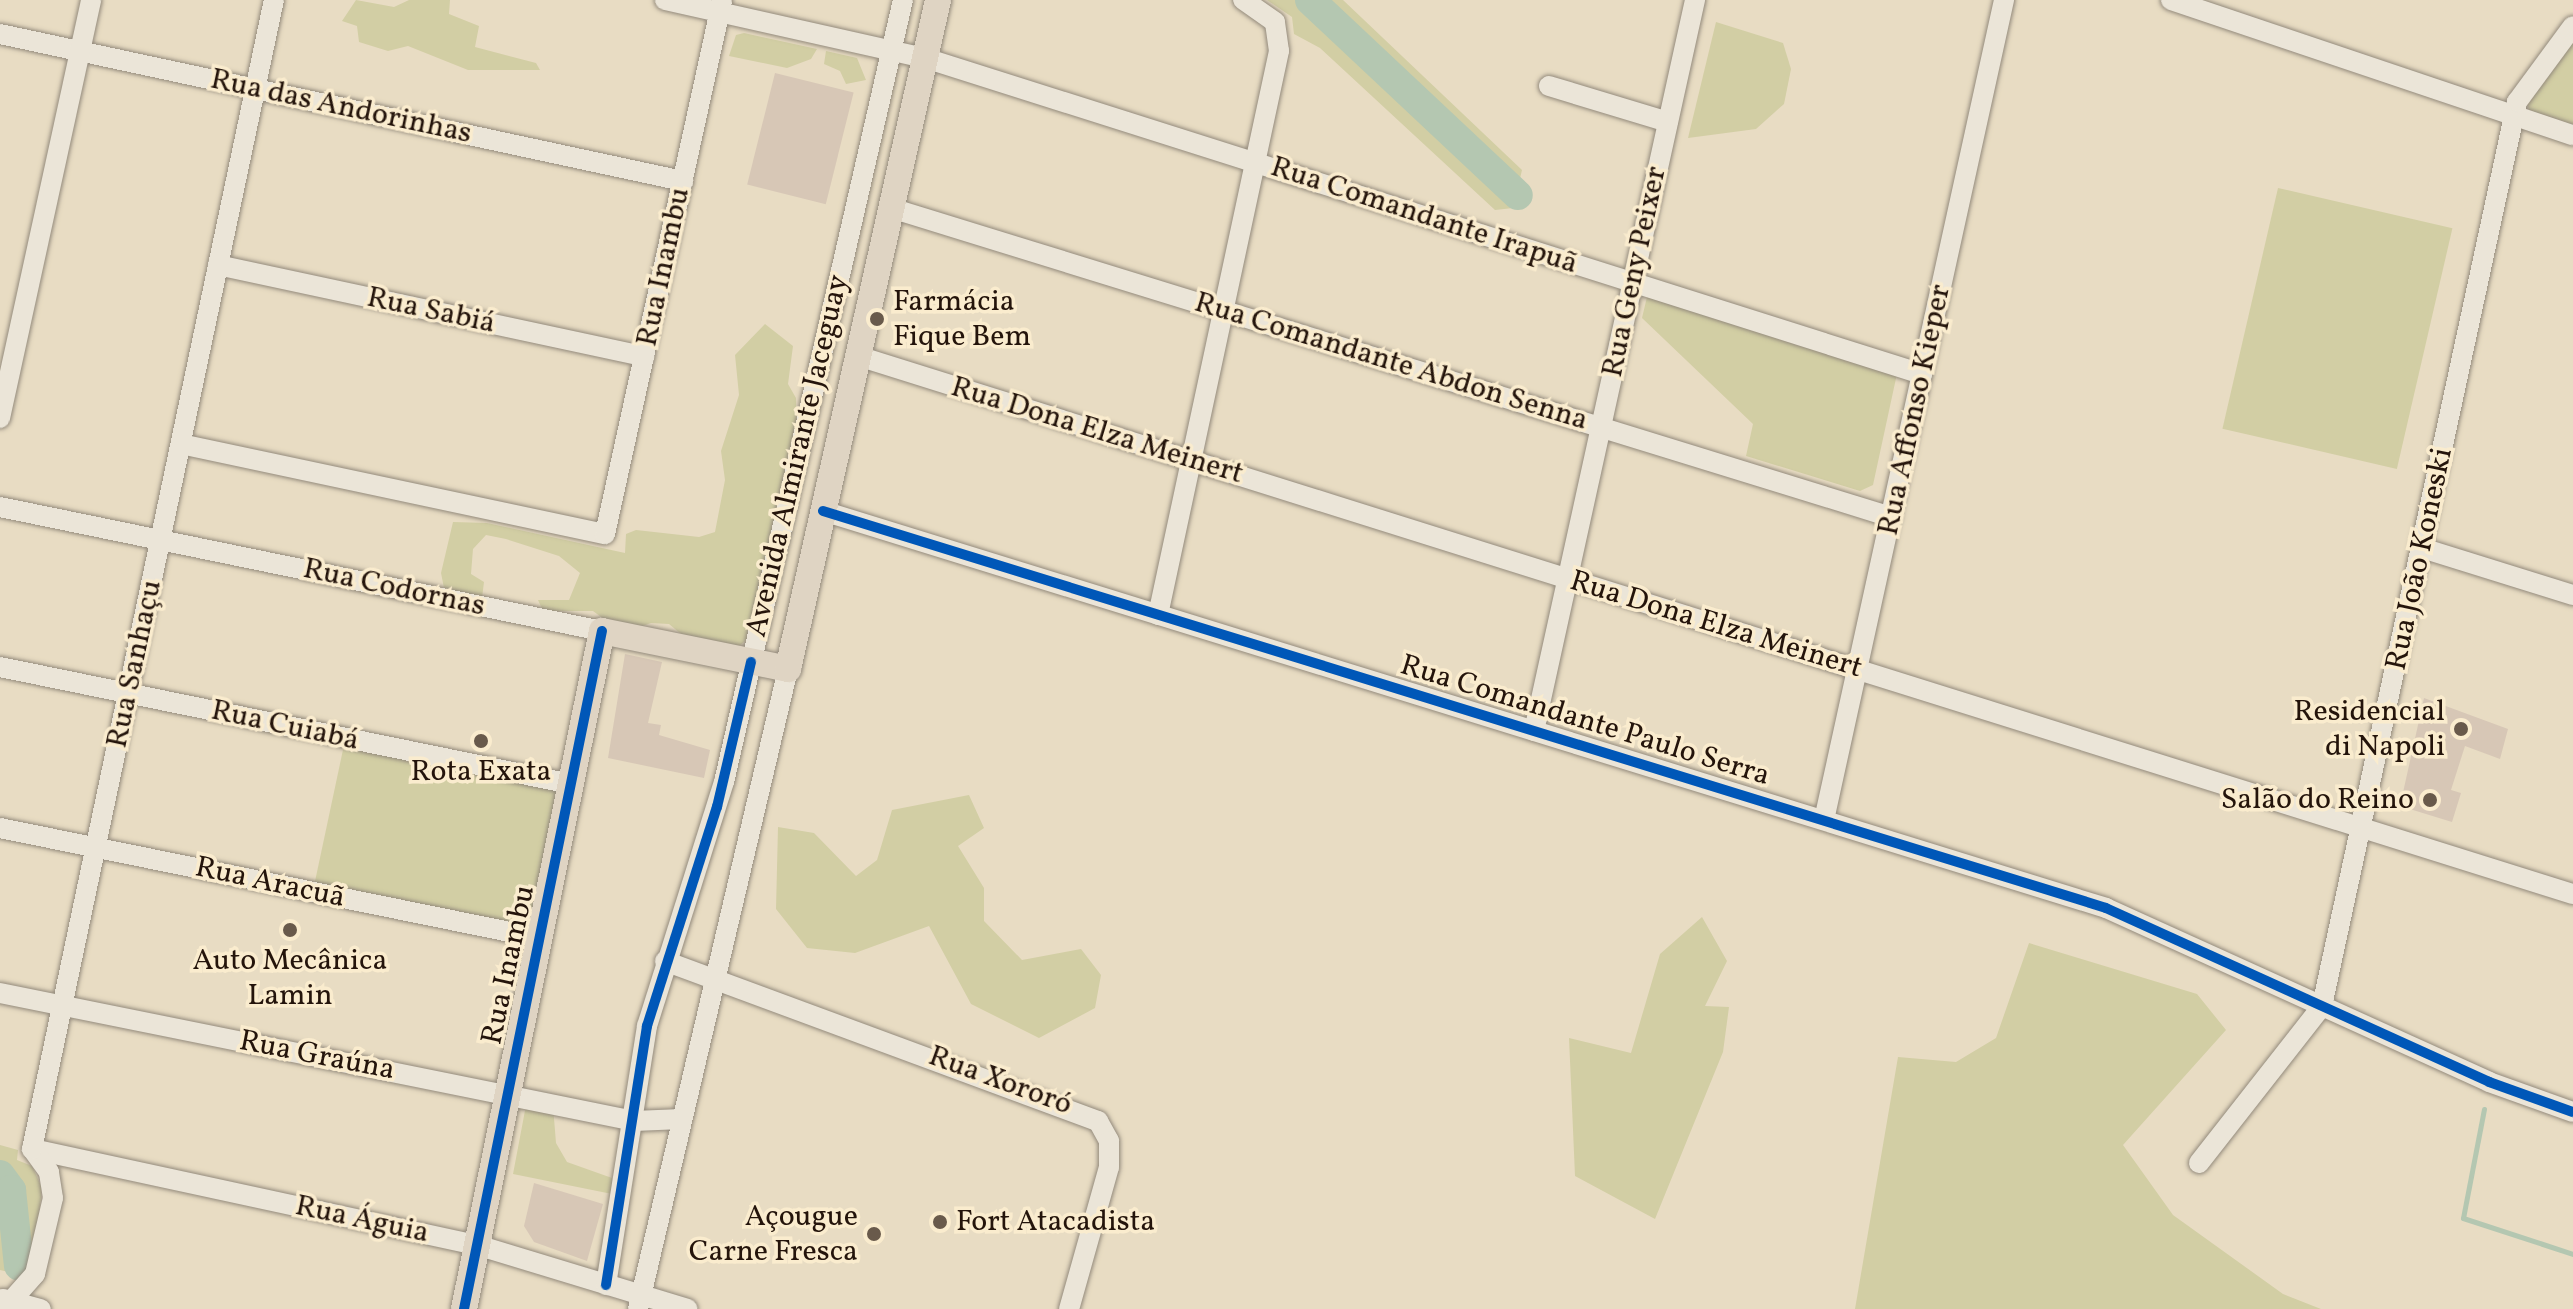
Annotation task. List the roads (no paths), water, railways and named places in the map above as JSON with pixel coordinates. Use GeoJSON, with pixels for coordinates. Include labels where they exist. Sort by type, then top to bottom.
{"type":"FeatureCollection","features":[{"type":"Feature","properties":{"kind":"main road","name":"Avenida Almirante Jaceguay"},"geometry":{"type":"LineString","coordinates":[[925,58],[928,0]]}},
{"type":"Feature","properties":{"kind":"main road","name":"Avenida Almirante Jaceguay"},"geometry":{"type":"LineString","coordinates":[[788,669],[938,0]]}},
{"type":"Feature","properties":{"kind":"main road","name":"Rua Codornas"},"geometry":{"type":"LineString","coordinates":[[602,631],[788,669]]}},
{"type":"Feature","properties":{"kind":"main road","name":"Rua Inambu"},"geometry":{"type":"LineString","coordinates":[[464,1309],[602,631]]}},
{"type":"Feature","properties":{"kind":"street"},"geometry":{"type":"LineString","coordinates":[[0,418],[91,0]]}},
{"type":"Feature","properties":{"kind":"street","name":"Rua Sanhaçu"},"geometry":{"type":"LineString","coordinates":[[32,1149],[274,0]]}},
{"type":"Feature","properties":{"kind":"street","name":"Rua Comandante Irapuã"},"geometry":{"type":"LineString","coordinates":[[665,0],[721,6],[925,58],[1922,374]]}},
{"type":"Feature","properties":{"kind":"street","name":"Avenida Almirante Jaceguay"},"geometry":{"type":"LineString","coordinates":[[606,1285],[647,1026],[665,961],[717,807],[903,0]]}},
{"type":"Feature","properties":{"kind":"street"},"geometry":{"type":"LineString","coordinates":[[1158,615],[1279,51],[1275,22],[1243,0]]}},
{"type":"Feature","properties":{"kind":"street","name":"Rua Geny Peixer"},"geometry":{"type":"LineString","coordinates":[[1534,731],[1695,0]]}},
{"type":"Feature","properties":{"kind":"street","name":"Rua Affonso Kieper"},"geometry":{"type":"LineString","coordinates":[[1824,820],[2004,0]]}},
{"type":"Feature","properties":{"kind":"street"},"geometry":{"type":"LineString","coordinates":[[2171,0],[2573,135]]}},
{"type":"Feature","properties":{"kind":"street","name":"Rua Inambu"},"geometry":{"type":"LineString","coordinates":[[181,444],[605,534],[721,6]]}},
{"type":"Feature","properties":{"kind":"street","name":"Rua João Koneski"},"geometry":{"type":"LineString","coordinates":[[2199,1163],[2322,1006],[2522,92],[2573,26]]}},
{"type":"Feature","properties":{"kind":"street","name":"Rua das Andorinhas"},"geometry":{"type":"LineString","coordinates":[[0,34],[683,181]]}},
{"type":"Feature","properties":{"kind":"street"},"geometry":{"type":"LineString","coordinates":[[1549,86],[1668,122]]}},
{"type":"Feature","properties":{"kind":"street","name":"Rua Comandante Abdon Senna"},"geometry":{"type":"LineString","coordinates":[[891,208],[1891,517]]}},
{"type":"Feature","properties":{"kind":"street","name":"Rua Sabiá"},"geometry":{"type":"LineString","coordinates":[[218,265],[644,356]]}},
{"type":"Feature","properties":{"kind":"street","name":"Rua Dona Elza Meinert"},"geometry":{"type":"LineString","coordinates":[[858,356],[2361,827],[2571,888]]}},
{"type":"Feature","properties":{"kind":"street","name":"Rua Codornas"},"geometry":{"type":"LineString","coordinates":[[0,507],[602,631]]}},
{"type":"Feature","properties":{"kind":"street","name":"Rua Comandante Paulo Serra"},"geometry":{"type":"LineString","coordinates":[[823,511],[2117,912],[2499,1087],[2573,1112]]}},
{"type":"Feature","properties":{"kind":"street"},"geometry":{"type":"LineString","coordinates":[[2422,548],[2573,595]]}},
{"type":"Feature","properties":{"kind":"street","name":"Rua Cuiabá"},"geometry":{"type":"LineString","coordinates":[[0,667],[571,784]]}},
{"type":"Feature","properties":{"kind":"street","name":"Avenida Almirante Jaceguay"},"geometry":{"type":"LineString","coordinates":[[640,1302],[788,669]]}},
{"type":"Feature","properties":{"kind":"street","name":"Rua Aracuã"},"geometry":{"type":"LineString","coordinates":[[0,828],[539,938]]}},
{"type":"Feature","properties":{"kind":"street","name":"Rua Xororó"},"geometry":{"type":"LineString","coordinates":[[665,961],[716,976],[1098,1121],[1109,1141],[1109,1167],[1069,1309]]}},
{"type":"Feature","properties":{"kind":"street","name":"Rua Graúna"},"geometry":{"type":"LineString","coordinates":[[0,993],[634,1121],[682,1119]]}},
{"type":"Feature","properties":{"kind":"street"},"geometry":{"type":"LineString","coordinates":[[3,1302],[35,1274],[53,1198],[49,1172],[32,1149]]}},
{"type":"Feature","properties":{"kind":"street","name":"Rua Águia"},"geometry":{"type":"LineString","coordinates":[[32,1149],[477,1245],[606,1285],[640,1302],[688,1309]]}},
{"type":"Feature","properties":{"kind":"street"},"geometry":{"type":"LineString","coordinates":[[3,1302],[41,1309]]}},
{"type":"Feature","properties":{"kind":"waterway"},"geometry":{"type":"LineString","coordinates":[[1310,0],[1518,195]]}},
{"type":"Feature","properties":{"kind":"waterway"},"geometry":{"type":"LineString","coordinates":[[2484,1109],[2463,1218],[2573,1254]]}},
{"type":"Feature","properties":{"kind":"waterway"},"geometry":{"type":"LineString","coordinates":[[0,1175],[11,1190],[19,1266]]}},
{"type":"Feature","properties":{"kind":"place","name":"Farmácia Fique Bem"},"geometry":{"type":"Point","coordinates":[877,319]}},
{"type":"Feature","properties":{"kind":"place","name":"Residencial di Napoli"},"geometry":{"type":"Point","coordinates":[2461,729]}},
{"type":"Feature","properties":{"kind":"place","name":"Rota Exata"},"geometry":{"type":"Point","coordinates":[481,741]}},
{"type":"Feature","properties":{"kind":"place","name":"Salão do Reino"},"geometry":{"type":"Point","coordinates":[2430,800]}},
{"type":"Feature","properties":{"kind":"place","name":"Auto Mecânica Lamin"},"geometry":{"type":"Point","coordinates":[290,930]}},
{"type":"Feature","properties":{"kind":"place","name":"Fort Atacadista"},"geometry":{"type":"Point","coordinates":[940,1222]}},
{"type":"Feature","properties":{"kind":"place","name":"Açougue Carne Fresca"},"geometry":{"type":"Point","coordinates":[874,1234]}}]}
